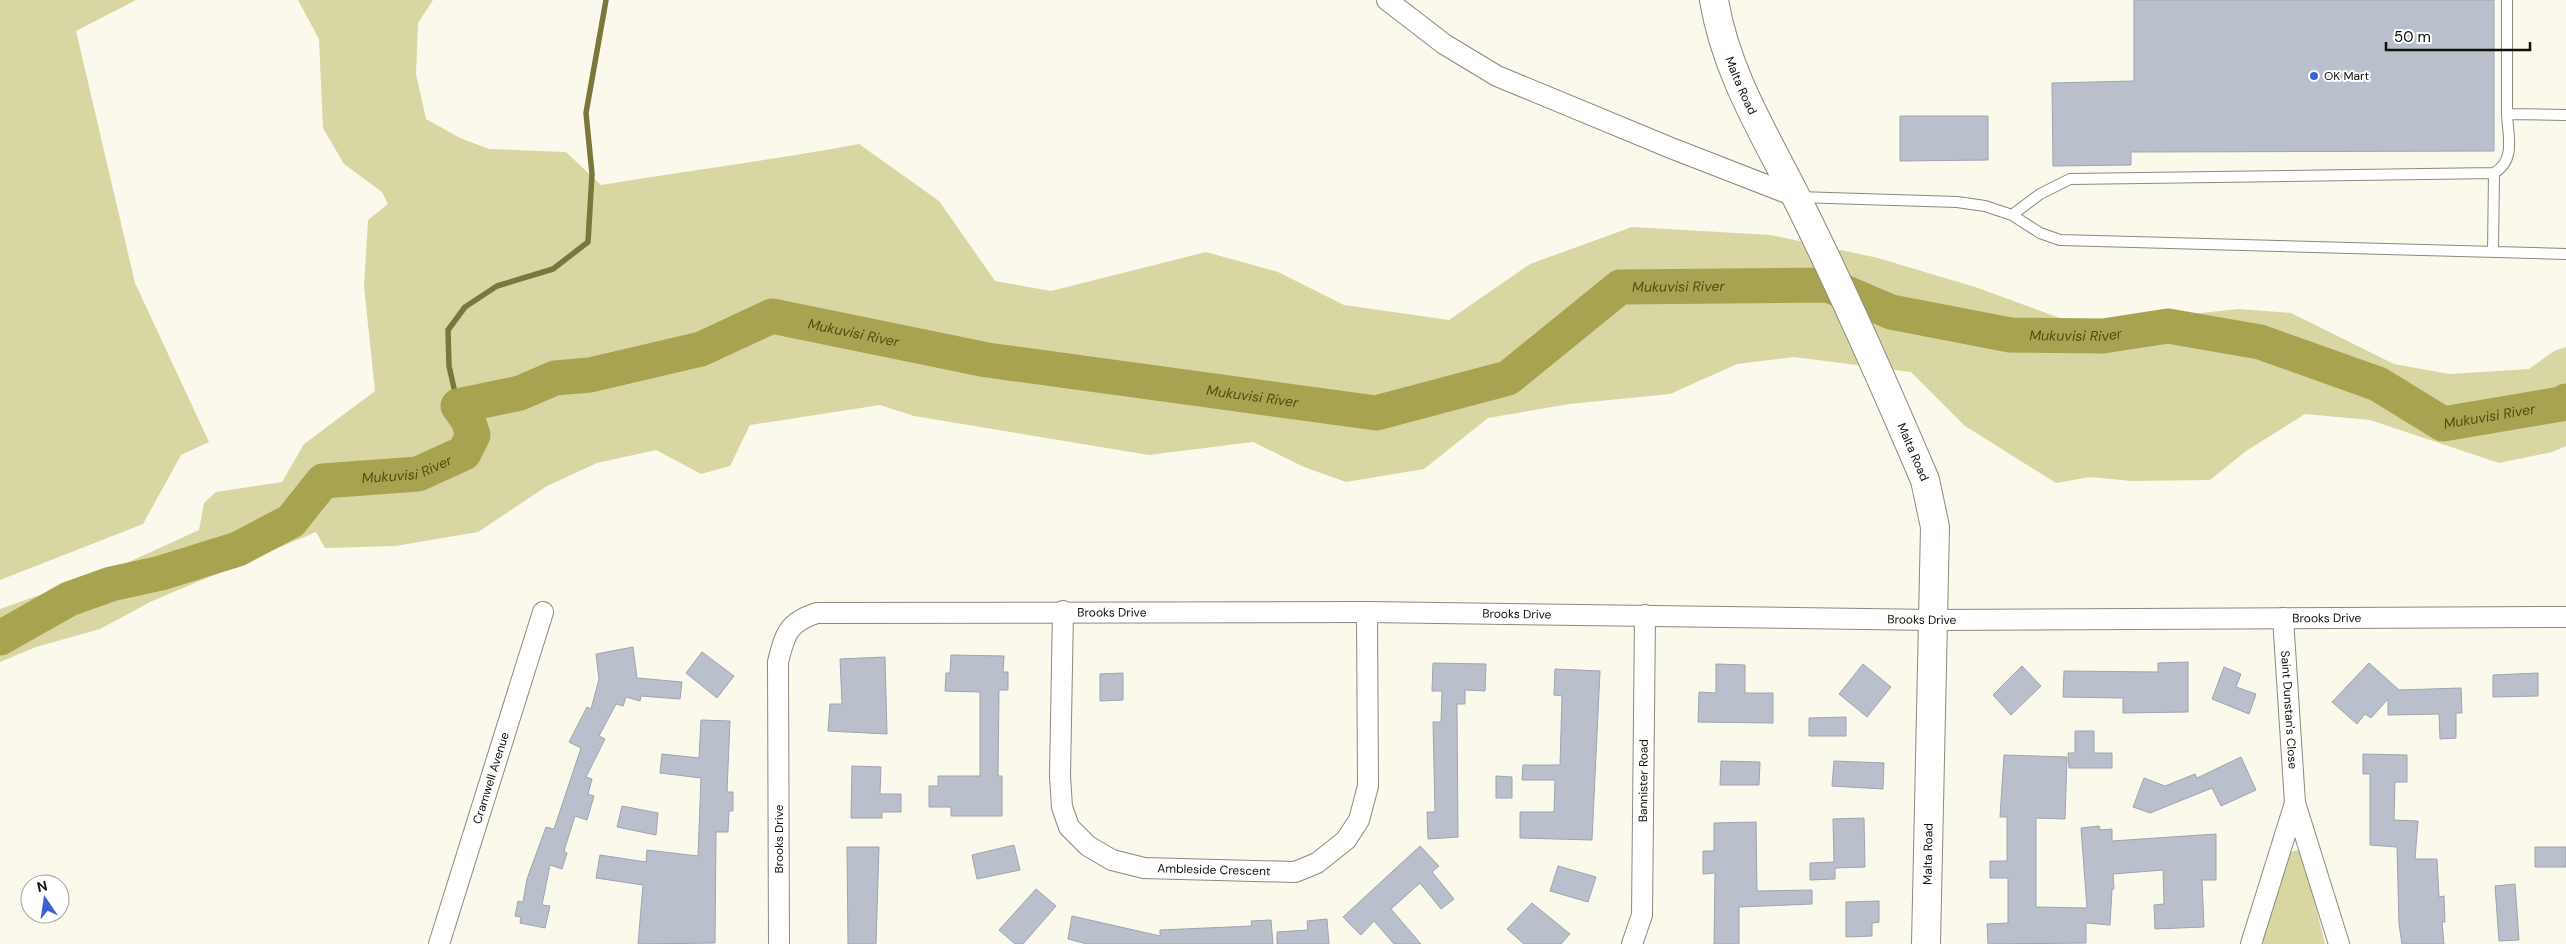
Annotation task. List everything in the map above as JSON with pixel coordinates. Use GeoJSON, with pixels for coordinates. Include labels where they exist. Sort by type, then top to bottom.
{"type":"FeatureCollection","features":[{"type":"Feature","properties":{"kind":"street"},"geometry":{"type":"LineString","coordinates":[[1387,0],[1444,44],[1497,76],[1671,148],[1797,197]]}},
{"type":"Feature","properties":{"kind":"street","name":"Malta Road"},"geometry":{"type":"LineString","coordinates":[[1714,0],[1723,38],[1742,93],[1797,197],[1831,268],[1922,474],[1931,502],[1935,527],[1926,944]]}},
{"type":"Feature","properties":{"kind":"street","name":"Brooks Drive"},"geometry":{"type":"LineString","coordinates":[[779,944],[778,662],[783,639],[790,628],[801,618],[817,613],[1063,611],[1366,612],[1645,614],[1933,620],[2566,617]]}},
{"type":"Feature","properties":{"kind":"street","name":"Ambleside Crescent"},"geometry":{"type":"LineString","coordinates":[[1063,611],[1060,776],[1062,807],[1069,827],[1088,846],[1112,860],[1144,868],[1295,872],[1317,863],[1346,840],[1359,820],[1368,786],[1366,612]]}},
{"type":"Feature","properties":{"kind":"street","name":"Cramwell Avenue"},"geometry":{"type":"LineString","coordinates":[[439,944],[543,612]]}},
{"type":"Feature","properties":{"kind":"street","name":"Bannister Road"},"geometry":{"type":"LineString","coordinates":[[1632,944],[1642,915],[1645,614]]}},
{"type":"Feature","properties":{"kind":"street","name":"Saint Dunstan's Close"},"geometry":{"type":"LineString","coordinates":[[2283,618],[2295,803],[2339,944]]}},
{"type":"Feature","properties":{"kind":"street","name":"Saint Dunstan's Close"},"geometry":{"type":"LineString","coordinates":[[2251,944],[2295,803]]}},
{"type":"Feature","properties":{"kind":"lane"},"geometry":{"type":"LineString","coordinates":[[2012,215],[2040,194],[2070,179],[2494,173],[2504,167],[2509,157],[2507,0]]}},
{"type":"Feature","properties":{"kind":"lane"},"geometry":{"type":"LineString","coordinates":[[2507,114],[2566,115]]}},
{"type":"Feature","properties":{"kind":"lane"},"geometry":{"type":"LineString","coordinates":[[2493,252],[2494,173]]}},
{"type":"Feature","properties":{"kind":"lane"},"geometry":{"type":"LineString","coordinates":[[1797,197],[1957,202],[1985,206],[2012,215],[2040,233],[2060,240],[2566,254]]}},
{"type":"Feature","properties":{"kind":"shaded area"},"geometry":{"type":"Polygon","coordinates":[[[0,0],[136,0],[76,31],[135,283],[209,442],[181,455],[143,524],[0,580],[0,0]]]}},
{"type":"Feature","properties":{"kind":"shaded area"},"geometry":{"type":"Polygon","coordinates":[[[298,0],[433,0],[418,23],[416,74],[426,119],[460,138],[489,149],[566,152],[601,185],[859,144],[939,201],[995,281],[1051,291],[1206,252],[1278,272],[1344,305],[1449,320],[1530,264],[1632,227],[1771,235],[1878,258],[1975,287],[2082,326],[2238,309],[2291,313],[2394,364],[2449,374],[2529,369],[2554,351],[2566,347],[2566,446],[2552,452],[2499,463],[2370,420],[2305,414],[2246,451],[2210,480],[2132,481],[2090,477],[2056,483],[1965,426],[1911,372],[1794,357],[1737,364],[1670,394],[1569,404],[1488,418],[1424,469],[1346,482],[1304,467],[1253,442],[1149,455],[914,416],[880,405],[750,425],[730,466],[701,474],[656,450],[597,463],[547,486],[478,532],[395,546],[325,548],[316,532],[152,601],[100,629],[36,647],[0,662],[0,609],[118,567],[199,530],[204,503],[216,492],[282,482],[304,444],[375,391],[364,286],[368,220],[388,204],[382,192],[344,164],[323,128],[319,39],[298,0]]]}},
{"type":"Feature","properties":{"kind":"shaded area"},"geometry":{"type":"Polygon","coordinates":[[[2298,850],[2303,854],[2325,944],[2260,944],[2285,863],[2291,852],[2298,850]]]}},
{"type":"Feature","properties":{"kind":"building","name":"OK Mart"},"geometry":{"type":"Polygon","coordinates":[[[2134,0],[2494,0],[2494,151],[2131,152],[2131,165],[2053,166],[2052,83],[2134,81],[2134,0]]]}},
{"type":"Feature","properties":{"kind":"building"},"geometry":{"type":"Polygon","coordinates":[[[1900,116],[1988,116],[1988,160],[1900,161],[1900,116]]]}},
{"type":"Feature","properties":{"kind":"building"},"geometry":{"type":"Polygon","coordinates":[[[633,647],[637,678],[682,682],[680,699],[641,696],[640,701],[626,697],[623,706],[616,704],[599,736],[605,739],[586,777],[592,779],[588,794],[594,796],[587,820],[575,816],[564,851],[567,853],[562,869],[550,865],[542,905],[550,906],[545,928],[520,923],[521,917],[515,916],[518,901],[523,902],[527,879],[546,827],[554,829],[581,748],[569,742],[587,707],[591,709],[599,679],[596,654],[633,647]]]}},
{"type":"Feature","properties":{"kind":"building"},"geometry":{"type":"Polygon","coordinates":[[[702,652],[734,676],[717,698],[686,673],[702,652]]]}},
{"type":"Feature","properties":{"kind":"building"},"geometry":{"type":"Polygon","coordinates":[[[951,655],[1004,656],[1003,672],[1008,672],[1008,690],[999,690],[998,776],[1002,776],[1002,816],[951,816],[951,807],[929,807],[929,786],[938,786],[938,776],[980,776],[980,692],[945,691],[946,673],[950,673],[951,655]]]}},
{"type":"Feature","properties":{"kind":"building"},"geometry":{"type":"Polygon","coordinates":[[[885,657],[887,734],[828,731],[830,704],[842,704],[840,659],[885,657]]]}},
{"type":"Feature","properties":{"kind":"building"},"geometry":{"type":"Polygon","coordinates":[[[2188,662],[2188,712],[2123,713],[2123,698],[2063,697],[2064,671],[2158,672],[2158,663],[2188,662]]]}},
{"type":"Feature","properties":{"kind":"building"},"geometry":{"type":"Polygon","coordinates":[[[1433,663],[1486,664],[1485,691],[1465,690],[1465,704],[1457,704],[1458,837],[1428,839],[1427,812],[1435,812],[1433,722],[1441,722],[1442,691],[1432,691],[1433,663]]]}},
{"type":"Feature","properties":{"kind":"building"},"geometry":{"type":"Polygon","coordinates":[[[2369,663],[2399,690],[2461,688],[2462,713],[2456,713],[2456,738],[2440,739],[2439,714],[2388,715],[2388,699],[2371,718],[2365,714],[2357,724],[2332,702],[2369,663]]]}},
{"type":"Feature","properties":{"kind":"building"},"geometry":{"type":"Polygon","coordinates":[[[1716,664],[1745,665],[1745,693],[1773,693],[1773,723],[1698,722],[1699,692],[1716,693],[1716,664]]]}},
{"type":"Feature","properties":{"kind":"building"},"geometry":{"type":"Polygon","coordinates":[[[1863,664],[1891,687],[1867,717],[1839,694],[1863,664]]]}},
{"type":"Feature","properties":{"kind":"building"},"geometry":{"type":"Polygon","coordinates":[[[2022,666],[2041,686],[2011,715],[1993,695],[2022,666]]]}},
{"type":"Feature","properties":{"kind":"building"},"geometry":{"type":"Polygon","coordinates":[[[2224,667],[2241,674],[2236,687],[2256,694],[2249,714],[2212,699],[2224,667]]]}},
{"type":"Feature","properties":{"kind":"building"},"geometry":{"type":"Polygon","coordinates":[[[1555,669],[1600,671],[1592,840],[1520,838],[1520,812],[1554,812],[1555,780],[1522,780],[1523,765],[1560,765],[1562,696],[1554,695],[1555,669]]]}},
{"type":"Feature","properties":{"kind":"building"},"geometry":{"type":"Polygon","coordinates":[[[1123,673],[1123,700],[1100,701],[1100,674],[1123,673]]]}},
{"type":"Feature","properties":{"kind":"building"},"geometry":{"type":"Polygon","coordinates":[[[2538,673],[2538,696],[2493,697],[2493,675],[2538,673]]]}},
{"type":"Feature","properties":{"kind":"building"},"geometry":{"type":"Polygon","coordinates":[[[1846,717],[1846,736],[1809,736],[1809,718],[1846,717]]]}},
{"type":"Feature","properties":{"kind":"building"},"geometry":{"type":"Polygon","coordinates":[[[701,720],[730,721],[727,792],[733,792],[733,811],[729,811],[728,832],[716,832],[715,943],[638,944],[643,885],[596,878],[600,855],[646,862],[647,850],[698,856],[701,778],[660,773],[662,754],[699,758],[701,720]]]}},
{"type":"Feature","properties":{"kind":"building"},"geometry":{"type":"Polygon","coordinates":[[[2075,731],[2094,731],[2094,753],[2112,753],[2112,768],[2069,768],[2068,753],[2075,753],[2075,731]]]}},
{"type":"Feature","properties":{"kind":"building"},"geometry":{"type":"Polygon","coordinates":[[[2363,754],[2407,755],[2407,782],[2395,782],[2394,820],[2418,821],[2415,859],[2437,859],[2439,897],[2444,896],[2445,922],[2442,922],[2444,944],[2402,944],[2399,924],[2397,847],[2370,845],[2370,774],[2363,774],[2363,754]]]}},
{"type":"Feature","properties":{"kind":"building"},"geometry":{"type":"Polygon","coordinates":[[[2004,755],[2067,757],[2065,819],[2036,818],[2036,907],[2087,908],[2081,828],[2099,826],[2100,830],[2112,829],[2112,841],[2216,834],[2216,880],[2202,880],[2204,927],[2155,929],[2154,905],[2164,904],[2163,870],[2113,874],[2114,889],[2112,889],[2110,925],[2086,923],[2086,943],[1988,944],[1987,924],[2008,923],[2008,878],[1990,878],[1990,861],[2007,861],[2007,817],[2000,817],[2004,755]]]}},
{"type":"Feature","properties":{"kind":"building"},"geometry":{"type":"Polygon","coordinates":[[[2241,757],[2256,790],[2221,806],[2212,788],[2150,813],[2133,807],[2144,778],[2165,786],[2195,774],[2197,778],[2241,757]]]}},
{"type":"Feature","properties":{"kind":"building"},"geometry":{"type":"Polygon","coordinates":[[[1721,761],[1760,762],[1759,785],[1720,785],[1721,761]]]}},
{"type":"Feature","properties":{"kind":"building"},"geometry":{"type":"Polygon","coordinates":[[[1834,761],[1884,763],[1883,789],[1832,786],[1834,761]]]}},
{"type":"Feature","properties":{"kind":"building"},"geometry":{"type":"Polygon","coordinates":[[[852,766],[881,767],[880,794],[901,794],[901,812],[882,812],[882,818],[851,818],[852,766]]]}},
{"type":"Feature","properties":{"kind":"building"},"geometry":{"type":"Polygon","coordinates":[[[1496,776],[1512,777],[1512,798],[1496,798],[1496,776]]]}},
{"type":"Feature","properties":{"kind":"building"},"geometry":{"type":"Polygon","coordinates":[[[622,806],[658,813],[656,835],[617,827],[622,806]]]}},
{"type":"Feature","properties":{"kind":"building"},"geometry":{"type":"Polygon","coordinates":[[[1864,818],[1865,867],[1835,868],[1835,879],[1810,880],[1810,863],[1834,862],[1833,819],[1864,818]]]}},
{"type":"Feature","properties":{"kind":"building"},"geometry":{"type":"Polygon","coordinates":[[[1756,822],[1757,891],[1812,890],[1812,904],[1739,907],[1739,944],[1714,944],[1715,873],[1703,874],[1703,851],[1714,851],[1714,823],[1756,822]]]}},
{"type":"Feature","properties":{"kind":"building"},"geometry":{"type":"Polygon","coordinates":[[[1014,845],[1020,870],[977,879],[972,855],[1014,845]]]}},
{"type":"Feature","properties":{"kind":"building"},"geometry":{"type":"Polygon","coordinates":[[[1420,846],[1439,866],[1432,872],[1454,899],[1441,909],[1420,883],[1391,909],[1421,944],[1394,944],[1374,921],[1361,935],[1343,917],[1420,846]]]}},
{"type":"Feature","properties":{"kind":"building"},"geometry":{"type":"Polygon","coordinates":[[[847,847],[879,847],[876,944],[848,944],[847,847]]]}},
{"type":"Feature","properties":{"kind":"building"},"geometry":{"type":"Polygon","coordinates":[[[2535,847],[2566,847],[2566,867],[2535,867],[2535,847]]]}},
{"type":"Feature","properties":{"kind":"building"},"geometry":{"type":"Polygon","coordinates":[[[1558,866],[1596,877],[1588,902],[1550,891],[1558,866]]]}},
{"type":"Feature","properties":{"kind":"building"},"geometry":{"type":"Polygon","coordinates":[[[2515,884],[2519,940],[2499,941],[2495,886],[2515,884]]]}},
{"type":"Feature","properties":{"kind":"building"},"geometry":{"type":"Polygon","coordinates":[[[1036,889],[1056,906],[1023,944],[1015,944],[999,930],[1036,889]]]}},
{"type":"Feature","properties":{"kind":"building"},"geometry":{"type":"Polygon","coordinates":[[[1879,901],[1879,922],[1872,923],[1872,936],[1846,937],[1846,902],[1879,901]]]}},
{"type":"Feature","properties":{"kind":"building"},"geometry":{"type":"Polygon","coordinates":[[[1532,903],[1570,934],[1561,944],[1524,944],[1507,929],[1532,903]]]}},
{"type":"Feature","properties":{"kind":"building"},"geometry":{"type":"Polygon","coordinates":[[[1072,916],[1160,936],[1160,930],[1252,926],[1251,921],[1271,920],[1273,944],[1087,944],[1068,939],[1072,916]]]}},
{"type":"Feature","properties":{"kind":"building"},"geometry":{"type":"Polygon","coordinates":[[[1327,919],[1329,944],[1277,944],[1277,932],[1308,930],[1307,921],[1327,919]]]}},
{"type":"Feature","properties":{"kind":"waterway"},"geometry":{"type":"LineString","coordinates":[[458,406],[449,366],[448,330],[465,307],[497,286],[553,269],[588,242],[592,174],[586,113],[606,0]]}},
{"type":"Feature","properties":{"kind":"waterway","name":"Mukuvisi River"},"geometry":{"type":"LineString","coordinates":[[0,638],[69,599],[111,584],[161,573],[238,549],[291,521],[323,481],[418,474],[464,453],[473,435],[468,420],[458,406],[520,393],[555,378],[590,375],[701,349],[772,316],[987,360],[1376,413],[1508,378],[1620,287],[1828,285],[1891,312],[2010,335],[2103,336],[2168,326],[2260,342],[2378,384],[2443,424],[2561,404],[2566,401]]}},
{"type":"Feature","properties":{"kind":"place","name":"OK Mart"},"geometry":{"type":"Point","coordinates":[2314,76]}}]}
